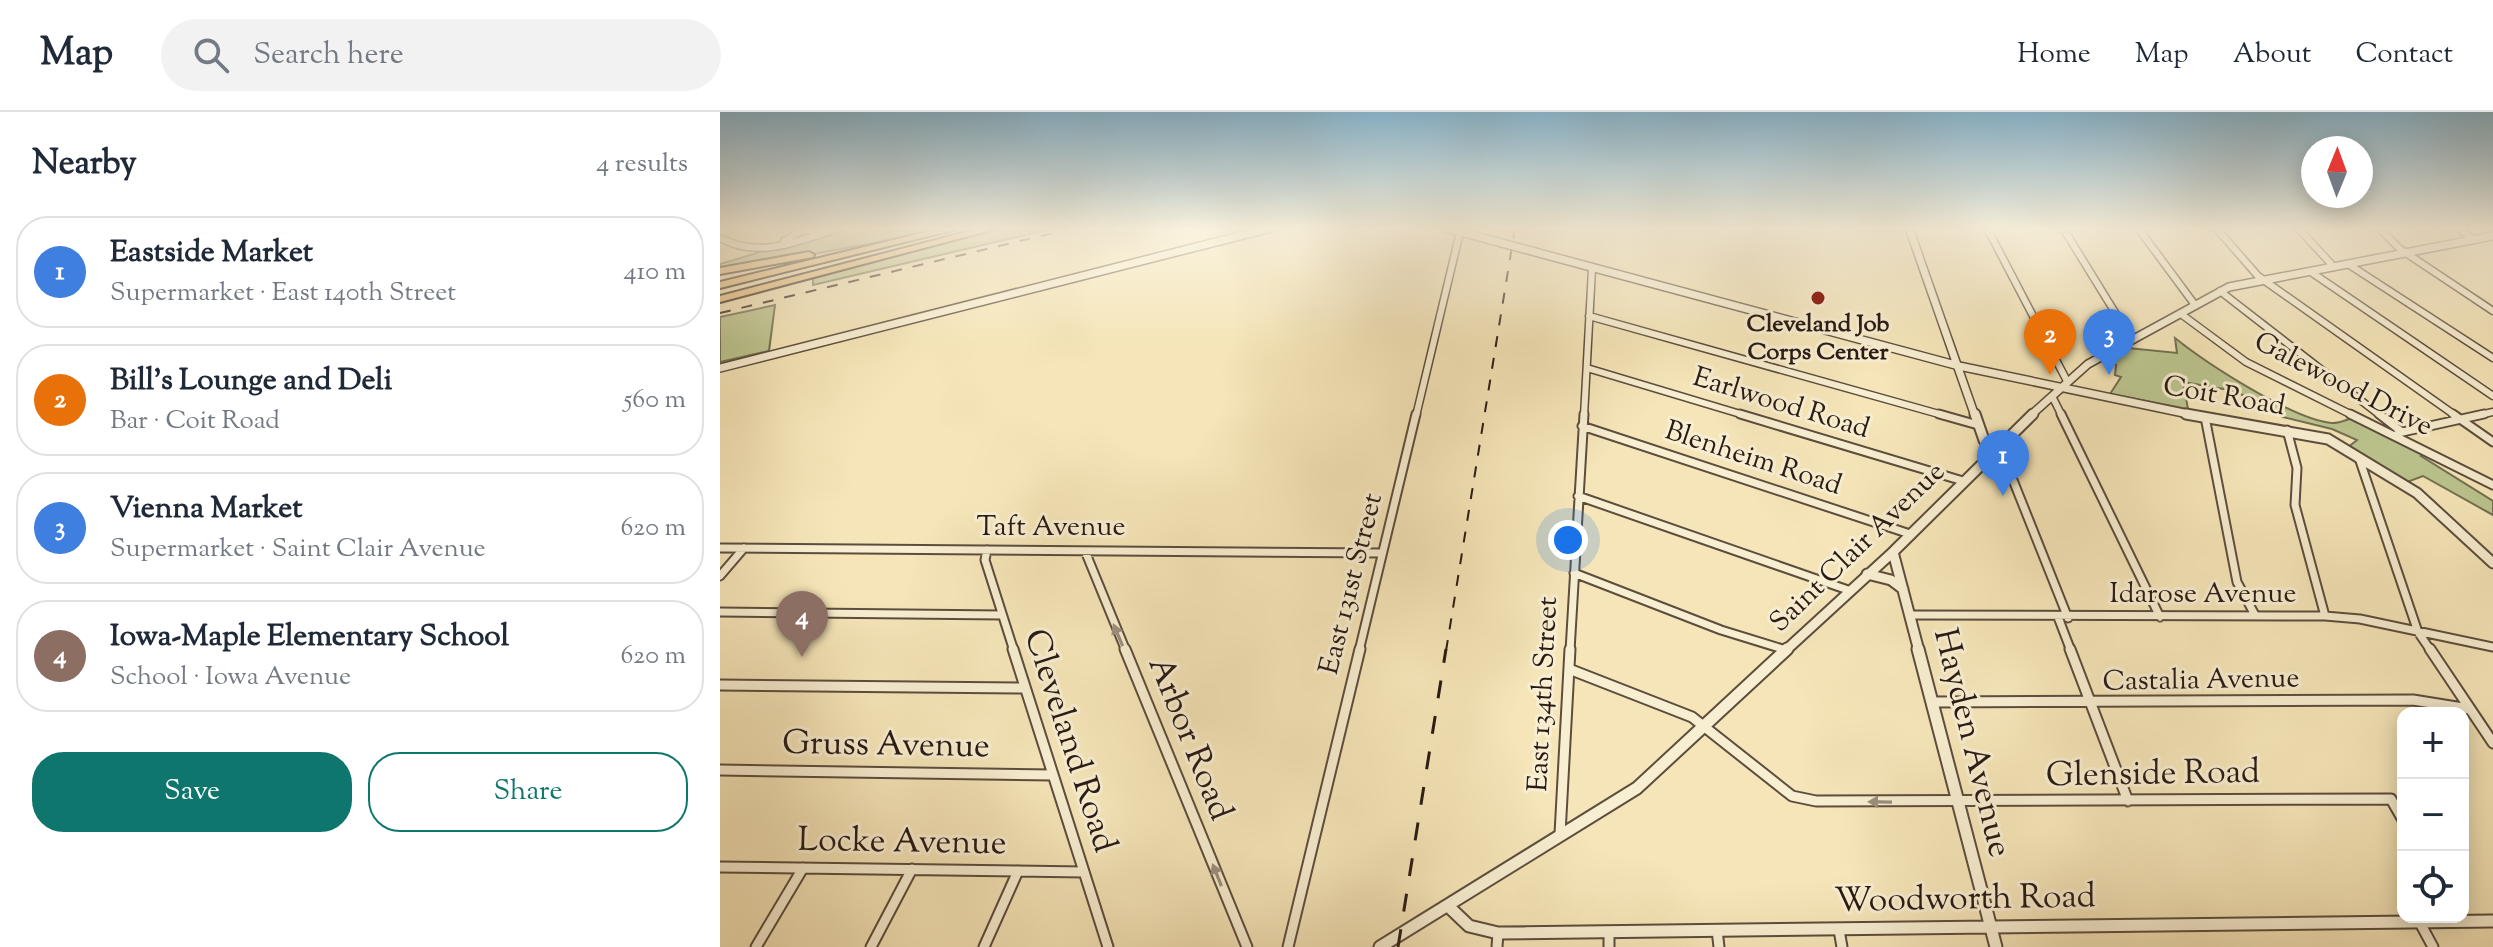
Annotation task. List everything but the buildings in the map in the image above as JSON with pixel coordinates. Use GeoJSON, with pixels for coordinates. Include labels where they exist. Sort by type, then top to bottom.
{"type":"FeatureCollection","features":[{"type":"Feature","properties":{"kind":"highway"},"geometry":{"type":"LineString","coordinates":[[720,271],[742,267]]}},
{"type":"Feature","properties":{"kind":"highway"},"geometry":{"type":"LineString","coordinates":[[720,285],[794,267]]}},
{"type":"Feature","properties":{"kind":"highway"},"geometry":{"type":"LineString","coordinates":[[720,292],[823,267]]}},
{"type":"Feature","properties":{"kind":"highway"},"geometry":{"type":"LineString","coordinates":[[720,299],[844,267]]}},
{"type":"Feature","properties":{"kind":"street"},"geometry":{"type":"LineString","coordinates":[[720,367],[1119,267]]}},
{"type":"Feature","properties":{"kind":"street","name":"East 131st Street"},"geometry":{"type":"LineString","coordinates":[[1288,947],[1452,267]]}},
{"type":"Feature","properties":{"kind":"street","name":"Coit Road"},"geometry":{"type":"LineString","coordinates":[[1585,267],[1959,366],[2328,439],[2417,493],[2493,563]]}},
{"type":"Feature","properties":{"kind":"street"},"geometry":{"type":"LineString","coordinates":[[1923,267],[1984,440],[2003,455],[2128,801]]}},
{"type":"Feature","properties":{"kind":"street"},"geometry":{"type":"LineString","coordinates":[[2006,267],[2064,385]]}},
{"type":"Feature","properties":{"kind":"street"},"geometry":{"type":"LineString","coordinates":[[2087,267],[2132,340]]}},
{"type":"Feature","properties":{"kind":"street"},"geometry":{"type":"LineString","coordinates":[[2167,267],[2195,305]]}},
{"type":"Feature","properties":{"kind":"street"},"geometry":{"type":"LineString","coordinates":[[2252,267],[2264,280],[2493,442]]}},
{"type":"Feature","properties":{"kind":"street","name":"Saint Clair Avenue"},"geometry":{"type":"LineString","coordinates":[[1380,947],[1637,788],[1848,590],[1893,552],[1995,448],[2088,364],[2220,291],[2334,267]]}},
{"type":"Feature","properties":{"kind":"street"},"geometry":{"type":"LineString","coordinates":[[2353,267],[2493,358]]}},
{"type":"Feature","properties":{"kind":"street"},"geometry":{"type":"LineString","coordinates":[[2428,267],[2493,311]]}},
{"type":"Feature","properties":{"kind":"street","name":"East 134th Street"},"geometry":{"type":"LineString","coordinates":[[1560,834],[1592,269]]}},
{"type":"Feature","properties":{"kind":"street"},"geometry":{"type":"LineString","coordinates":[[2311,272],[2493,396]]}},
{"type":"Feature","properties":{"kind":"street"},"geometry":{"type":"LineString","coordinates":[[2220,291],[2402,432]]}},
{"type":"Feature","properties":{"kind":"street","name":"Galewood Drive"},"geometry":{"type":"LineString","coordinates":[[2181,314],[2246,362],[2493,485]]}},
{"type":"Feature","properties":{"kind":"street"},"geometry":{"type":"LineString","coordinates":[[1589,316],[1978,425]]}},
{"type":"Feature","properties":{"kind":"street"},"geometry":{"type":"LineString","coordinates":[[720,367],[890,320],[919,318]]}},
{"type":"Feature","properties":{"kind":"street","name":"Earlwood Road"},"geometry":{"type":"LineString","coordinates":[[1587,368],[1963,481]]}},
{"type":"Feature","properties":{"kind":"street"},"geometry":{"type":"LineString","coordinates":[[2052,396],[2160,617]]}},
{"type":"Feature","properties":{"kind":"street"},"geometry":{"type":"LineString","coordinates":[[2391,435],[2493,412]]}},
{"type":"Feature","properties":{"kind":"street"},"geometry":{"type":"LineString","coordinates":[[2205,417],[2237,582],[2255,615]]}},
{"type":"Feature","properties":{"kind":"street","name":"Blenheim Road"},"geometry":{"type":"LineString","coordinates":[[1582,426],[1910,534]]}},
{"type":"Feature","properties":{"kind":"street"},"geometry":{"type":"LineString","coordinates":[[2287,430],[2297,468],[2295,505],[2325,616]]}},
{"type":"Feature","properties":{"kind":"street"},"geometry":{"type":"LineString","coordinates":[[2358,456],[2418,632],[2468,707]]}},
{"type":"Feature","properties":{"kind":"street"},"geometry":{"type":"LineString","coordinates":[[1578,496],[1848,590]]}},
{"type":"Feature","properties":{"kind":"street","name":"Taft Avenue"},"geometry":{"type":"LineString","coordinates":[[720,548],[1382,553]]}},
{"type":"Feature","properties":{"kind":"street"},"geometry":{"type":"LineString","coordinates":[[720,576],[744,548]]}},
{"type":"Feature","properties":{"kind":"street","name":"Cleveland Road"},"geometry":{"type":"LineString","coordinates":[[987,550],[985,560],[1024,688],[1108,947]]}},
{"type":"Feature","properties":{"kind":"street","name":"Arbor Road"},"geometry":{"type":"LineString","coordinates":[[1085,551],[1247,947]]}},
{"type":"Feature","properties":{"kind":"street","name":"Hayden Avenue"},"geometry":{"type":"LineString","coordinates":[[1893,552],[1996,947]]}},
{"type":"Feature","properties":{"kind":"street"},"geometry":{"type":"LineString","coordinates":[[1574,573],[1721,630],[1786,650]]}},
{"type":"Feature","properties":{"kind":"street"},"geometry":{"type":"LineString","coordinates":[[1867,574],[1891,580],[1903,589]]}},
{"type":"Feature","properties":{"kind":"street"},"geometry":{"type":"LineString","coordinates":[[720,612],[1002,615]]}},
{"type":"Feature","properties":{"kind":"street","name":"Idarose Avenue"},"geometry":{"type":"LineString","coordinates":[[1910,615],[2063,618],[2325,616],[2360,619],[2493,647]]}},
{"type":"Feature","properties":{"kind":"street","name":"Glenside Road"},"geometry":{"type":"LineString","coordinates":[[1569,669],[1692,717],[1792,796],[1816,801],[1958,803],[2391,799],[2397,810]]}},
{"type":"Feature","properties":{"kind":"street"},"geometry":{"type":"LineString","coordinates":[[720,685],[1024,688]]}},
{"type":"Feature","properties":{"kind":"street","name":"Castalia Avenue"},"geometry":{"type":"LineString","coordinates":[[1932,702],[2091,704],[2413,700],[2457,707]]}},
{"type":"Feature","properties":{"kind":"street"},"geometry":{"type":"LineString","coordinates":[[2469,709],[2493,743]]}},
{"type":"Feature","properties":{"kind":"street","name":"Gruss Avenue"},"geometry":{"type":"LineString","coordinates":[[720,770],[1052,775]]}},
{"type":"Feature","properties":{"kind":"street","name":"Locke Avenue"},"geometry":{"type":"LineString","coordinates":[[720,867],[1084,872]]}},
{"type":"Feature","properties":{"kind":"street"},"geometry":{"type":"LineString","coordinates":[[756,947],[803,868]]}},
{"type":"Feature","properties":{"kind":"street"},"geometry":{"type":"LineString","coordinates":[[871,947],[912,869]]}},
{"type":"Feature","properties":{"kind":"street"},"geometry":{"type":"LineString","coordinates":[[984,947],[1018,871]]}},
{"type":"Feature","properties":{"kind":"street","name":"Woodworth Road"},"geometry":{"type":"LineString","coordinates":[[1448,906],[1465,925],[1497,940],[1609,932],[2397,921]]}},
{"type":"Feature","properties":{"kind":"street","name":"Woodworth Road"},"geometry":{"type":"LineString","coordinates":[[2469,920],[2493,921]]}},
{"type":"Feature","properties":{"kind":"street"},"geometry":{"type":"LineString","coordinates":[[2420,923],[2433,947]]}},
{"type":"Feature","properties":{"kind":"street"},"geometry":{"type":"LineString","coordinates":[[1717,930],[1719,947]]}},
{"type":"Feature","properties":{"kind":"street"},"geometry":{"type":"LineString","coordinates":[[1839,930],[1842,947]]}},
{"type":"Feature","properties":{"kind":"street"},"geometry":{"type":"LineString","coordinates":[[1609,932],[1609,947]]}},
{"type":"Feature","properties":{"kind":"green space"},"geometry":{"type":"Polygon","coordinates":[[[720,267],[742,267],[720,271],[720,267]]]}},
{"type":"Feature","properties":{"kind":"green space"},"geometry":{"type":"Polygon","coordinates":[[[847,267],[890,267],[813,285],[813,276],[847,267]]]}},
{"type":"Feature","properties":{"kind":"green space"},"geometry":{"type":"Polygon","coordinates":[[[775,305],[769,351],[720,362],[720,317],[775,305]]]}},
{"type":"Feature","properties":{"kind":"green space"},"geometry":{"type":"Polygon","coordinates":[[[2175,338],[2228,375],[2295,412],[2331,423],[2355,417],[2428,452],[2421,456],[2493,501],[2493,515],[2423,476],[2402,484],[2346,449],[2357,440],[2332,429],[2283,417],[2235,391],[2183,382],[2188,409],[2110,394],[2121,377],[2115,375],[2116,365],[2109,360],[2128,348],[2177,353],[2175,338]]]}},
{"type":"Feature","properties":{"kind":"railway"},"geometry":{"type":"LineString","coordinates":[[720,313],[912,267]]}},
{"type":"Feature","properties":{"kind":"railway"},"geometry":{"type":"LineString","coordinates":[[1446,651],[1509,267]]}},
{"type":"Feature","properties":{"kind":"railway"},"geometry":{"type":"LineString","coordinates":[[1398,947],[1446,649]]}},
{"type":"Feature","properties":{"kind":"place","name":"Cleveland Job Corps Center"},"geometry":{"type":"Point","coordinates":[1818,298]}},
{"type":"Feature","properties":{"kind":"place","name":"Bill's Lounge and Deli"},"geometry":{"type":"Point","coordinates":[2050,375]}},
{"type":"Feature","properties":{"kind":"place","name":"Vienna Market"},"geometry":{"type":"Point","coordinates":[2109,375]}},
{"type":"Feature","properties":{"kind":"place","name":"Eastside Market"},"geometry":{"type":"Point","coordinates":[2003,496]}},
{"type":"Feature","properties":{"kind":"place","name":"Iowa-Maple Elementary School"},"geometry":{"type":"Point","coordinates":[802,657]}}]}
